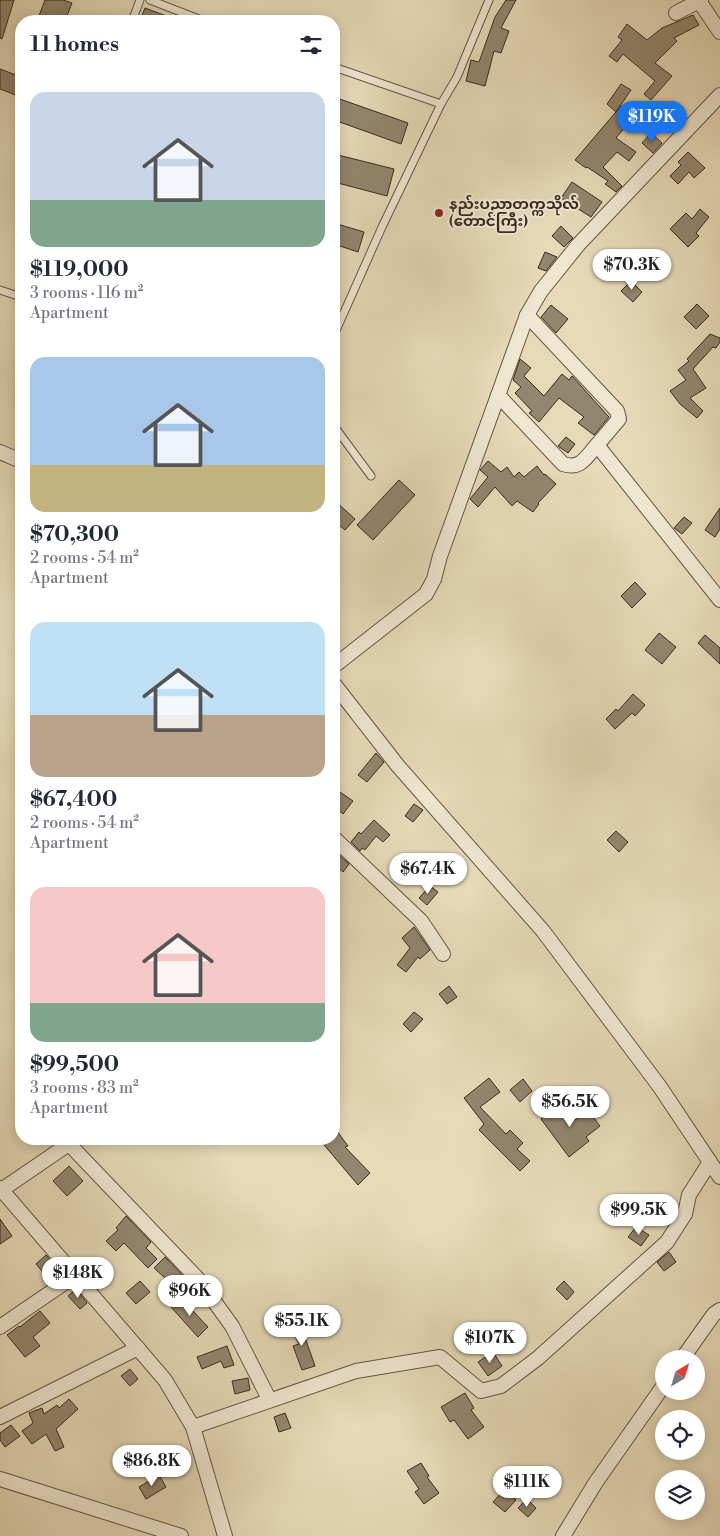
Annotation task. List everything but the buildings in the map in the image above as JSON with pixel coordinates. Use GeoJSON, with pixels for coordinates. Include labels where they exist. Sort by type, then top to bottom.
{"type":"FeatureCollection","features":[{"type":"Feature","properties":{"kind":"street"},"geometry":{"type":"LineString","coordinates":[[676,12],[700,1],[720,32]]}},
{"type":"Feature","properties":{"kind":"street"},"geometry":{"type":"LineString","coordinates":[[340,661],[426,594],[434,579],[440,556],[527,315],[541,291],[578,245],[720,95]]}},
{"type":"Feature","properties":{"kind":"street"},"geometry":{"type":"LineString","coordinates":[[498,395],[563,464],[572,467],[578,466],[619,419],[617,411],[527,315]]}},
{"type":"Feature","properties":{"kind":"street"},"geometry":{"type":"LineString","coordinates":[[597,445],[720,600]]}},
{"type":"Feature","properties":{"kind":"street"},"geometry":{"type":"LineString","coordinates":[[0,452],[15,458]]}},
{"type":"Feature","properties":{"kind":"street"},"geometry":{"type":"LineString","coordinates":[[340,692],[398,766],[543,931],[660,1087],[720,1177]]}},
{"type":"Feature","properties":{"kind":"street"},"geometry":{"type":"LineString","coordinates":[[340,844],[422,922],[443,954]]}},
{"type":"Feature","properties":{"kind":"street"},"geometry":{"type":"LineString","coordinates":[[67,1145],[1,1190],[165,1380],[193,1428],[225,1536]]}},
{"type":"Feature","properties":{"kind":"street"},"geometry":{"type":"LineString","coordinates":[[77,1145],[198,1279],[232,1326],[269,1399]]}},
{"type":"Feature","properties":{"kind":"street"},"geometry":{"type":"LineString","coordinates":[[193,1428],[269,1399],[356,1371],[440,1357],[481,1392],[501,1386],[538,1358],[667,1242],[685,1214],[689,1196],[710,1162]]}},
{"type":"Feature","properties":{"kind":"street"},"geometry":{"type":"LineString","coordinates":[[0,1327],[76,1275]]}},
{"type":"Feature","properties":{"kind":"street"},"geometry":{"type":"LineString","coordinates":[[688,1350],[714,1314],[720,1310]]}},
{"type":"Feature","properties":{"kind":"street"},"geometry":{"type":"LineString","coordinates":[[0,1417],[138,1348]]}},
{"type":"Feature","properties":{"kind":"street"},"geometry":{"type":"LineString","coordinates":[[563,1536],[596,1482],[655,1398]]}},
{"type":"Feature","properties":{"kind":"street"},"geometry":{"type":"LineString","coordinates":[[0,1479],[181,1536]]}},
{"type":"Feature","properties":{"kind":"lane"},"geometry":{"type":"LineString","coordinates":[[134,15],[140,0]]}},
{"type":"Feature","properties":{"kind":"lane"},"geometry":{"type":"LineString","coordinates":[[150,0],[189,15]]}},
{"type":"Feature","properties":{"kind":"lane"},"geometry":{"type":"LineString","coordinates":[[340,322],[382,227],[441,104],[457,77],[489,0]]}},
{"type":"Feature","properties":{"kind":"lane"},"geometry":{"type":"LineString","coordinates":[[340,68],[441,104]]}},
{"type":"Feature","properties":{"kind":"lane"},"geometry":{"type":"LineString","coordinates":[[0,290],[15,295]]}},
{"type":"Feature","properties":{"kind":"lane"},"geometry":{"type":"LineString","coordinates":[[340,434],[371,476]]}},
{"type":"Feature","properties":{"kind":"place","name":"နည်းပညာတက္ကသိုလ် (တောင်ကြီး)"},"geometry":{"type":"Point","coordinates":[439,213]}}]}
